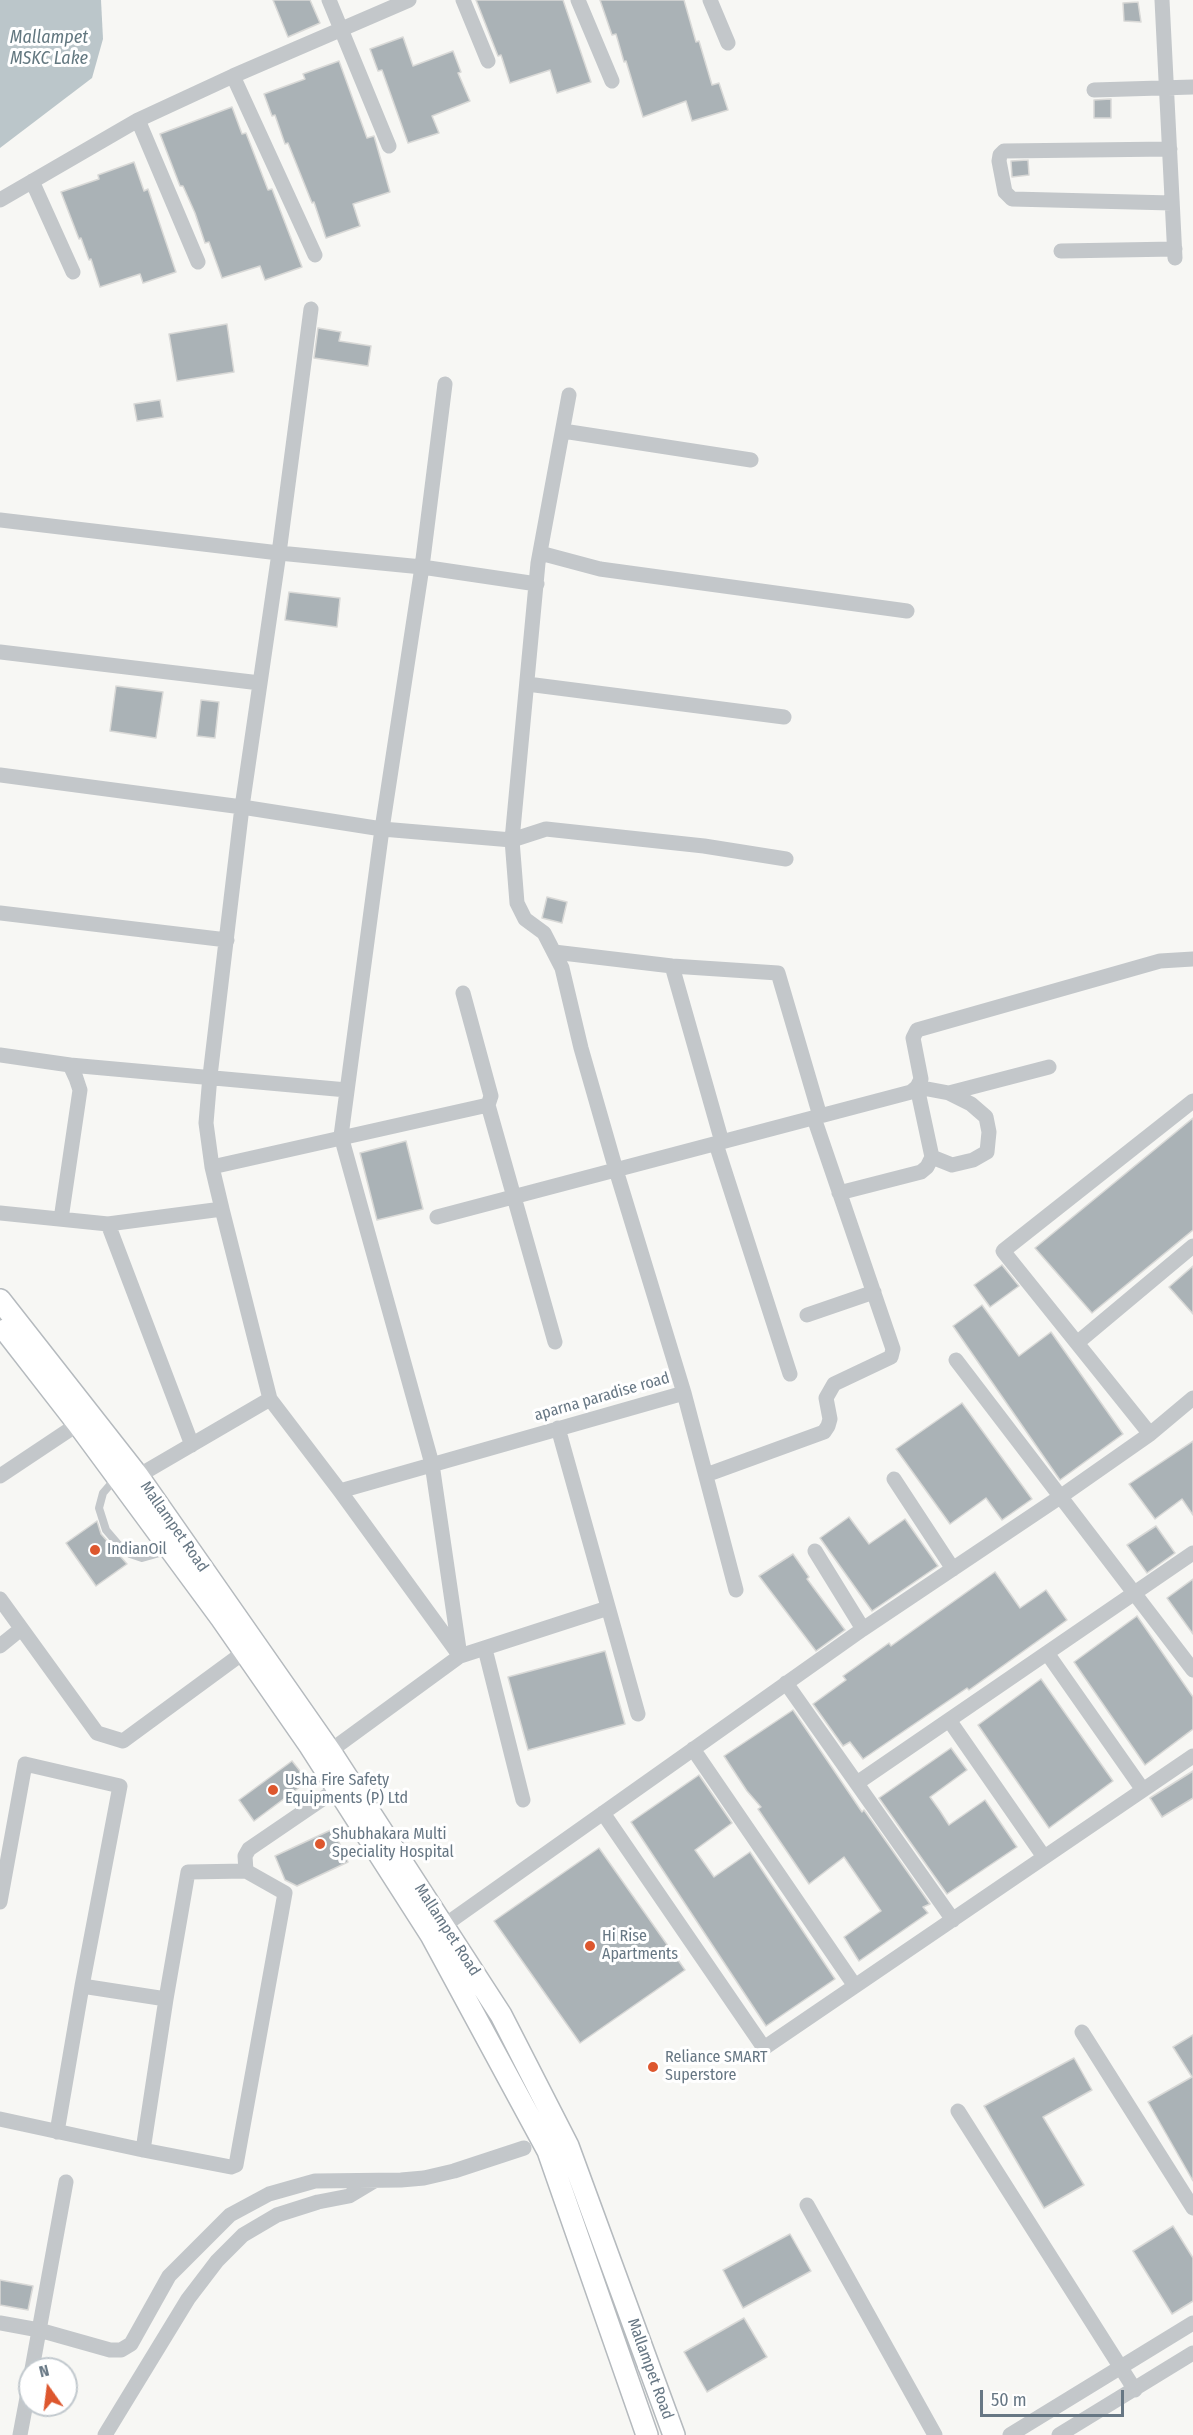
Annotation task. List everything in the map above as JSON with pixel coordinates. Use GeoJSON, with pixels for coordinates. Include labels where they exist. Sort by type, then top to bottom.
{"type":"FeatureCollection","features":[{"type":"Feature","properties":{"kind":"main road","name":"Mallampet Road"},"geometry":{"type":"LineString","coordinates":[[0,1300],[56,1384],[78,1424],[129,1474]]}},
{"type":"Feature","properties":{"kind":"main road","name":"Mallampet Road"},"geometry":{"type":"LineString","coordinates":[[0,1323],[56,1384],[129,1474],[249,1648],[330,1751],[437,1930],[548,2151],[647,2435]]}},
{"type":"Feature","properties":{"kind":"main road","name":"Mallampet Road"},"geometry":{"type":"LineString","coordinates":[[249,1648],[337,1789],[437,1930],[501,2015],[568,2146],[674,2435]]}},
{"type":"Feature","properties":{"kind":"street"},"geometry":{"type":"LineString","coordinates":[[329,0],[390,146]]}},
{"type":"Feature","properties":{"kind":"street"},"geometry":{"type":"LineString","coordinates":[[0,200],[138,120],[340,28],[409,0]]}},
{"type":"Feature","properties":{"kind":"street"},"geometry":{"type":"LineString","coordinates":[[463,0],[488,62]]}},
{"type":"Feature","properties":{"kind":"street"},"geometry":{"type":"LineString","coordinates":[[578,0],[612,81]]}},
{"type":"Feature","properties":{"kind":"street"},"geometry":{"type":"LineString","coordinates":[[710,0],[728,43]]}},
{"type":"Feature","properties":{"kind":"street"},"geometry":{"type":"LineString","coordinates":[[1061,251],[1175,253],[1162,0]]}},
{"type":"Feature","properties":{"kind":"street"},"geometry":{"type":"LineString","coordinates":[[233,76],[315,255]]}},
{"type":"Feature","properties":{"kind":"street"},"geometry":{"type":"LineString","coordinates":[[1094,90],[1193,87]]}},
{"type":"Feature","properties":{"kind":"street"},"geometry":{"type":"LineString","coordinates":[[138,120],[198,262]]}},
{"type":"Feature","properties":{"kind":"street"},"geometry":{"type":"LineString","coordinates":[[1170,148],[1004,151],[999,161],[1005,192],[1012,199],[1172,203]]}},
{"type":"Feature","properties":{"kind":"street"},"geometry":{"type":"LineString","coordinates":[[32,181],[73,272]]}},
{"type":"Feature","properties":{"kind":"street"},"geometry":{"type":"LineString","coordinates":[[311,309],[243,807],[210,1076],[207,1123],[212,1167],[270,1399],[460,1656]]}},
{"type":"Feature","properties":{"kind":"street"},"geometry":{"type":"LineString","coordinates":[[445,384],[422,567],[382,829],[341,1136],[432,1464],[460,1656]]}},
{"type":"Feature","properties":{"kind":"street","name":"aparna paradise road"},"geometry":{"type":"LineString","coordinates":[[340,1491],[684,1393],[616,1170],[581,1048],[562,968],[544,933],[525,919],[517,903],[512,840],[540,553],[569,396]]}},
{"type":"Feature","properties":{"kind":"street"},"geometry":{"type":"LineString","coordinates":[[563,431],[751,459]]}},
{"type":"Feature","properties":{"kind":"street"},"geometry":{"type":"LineString","coordinates":[[0,520],[279,553],[422,567],[537,584]]}},
{"type":"Feature","properties":{"kind":"street"},"geometry":{"type":"LineString","coordinates":[[540,553],[600,569],[907,611]]}},
{"type":"Feature","properties":{"kind":"street"},"geometry":{"type":"LineString","coordinates":[[0,652],[260,683]]}},
{"type":"Feature","properties":{"kind":"street"},"geometry":{"type":"LineString","coordinates":[[527,684],[784,717]]}},
{"type":"Feature","properties":{"kind":"street"},"geometry":{"type":"LineString","coordinates":[[0,775],[243,807],[382,829],[512,840],[546,829],[704,846],[786,859]]}},
{"type":"Feature","properties":{"kind":"street"},"geometry":{"type":"LineString","coordinates":[[0,913],[227,940]]}},
{"type":"Feature","properties":{"kind":"street"},"geometry":{"type":"LineString","coordinates":[[554,952],[672,966],[778,973],[839,1193],[893,1349],[891,1357],[834,1384],[826,1398],[830,1419],[824,1432],[706,1475]]}},
{"type":"Feature","properties":{"kind":"street"},"geometry":{"type":"LineString","coordinates":[[437,1217],[910,1092],[917,1087],[921,1079],[913,1038],[917,1030],[1160,961],[1193,959]]}},
{"type":"Feature","properties":{"kind":"street"},"geometry":{"type":"LineString","coordinates":[[672,966],[719,1143],[790,1374]]}},
{"type":"Feature","properties":{"kind":"street"},"geometry":{"type":"LineString","coordinates":[[463,993],[491,1096],[488,1105],[555,1342]]}},
{"type":"Feature","properties":{"kind":"street"},"geometry":{"type":"LineString","coordinates":[[0,1055],[70,1065],[347,1090]]}},
{"type":"Feature","properties":{"kind":"street"},"geometry":{"type":"LineString","coordinates":[[62,1219],[80,1090],[70,1065]]}},
{"type":"Feature","properties":{"kind":"street"},"geometry":{"type":"LineString","coordinates":[[949,1093],[1049,1067]]}},
{"type":"Feature","properties":{"kind":"street"},"geometry":{"type":"LineString","coordinates":[[917,1087],[949,1093],[971,1104],[986,1117],[989,1132],[987,1152],[973,1160],[952,1165],[932,1157]]}},
{"type":"Feature","properties":{"kind":"street"},"geometry":{"type":"LineString","coordinates":[[839,1193],[921,1172],[927,1167],[932,1157],[917,1087]]}},
{"type":"Feature","properties":{"kind":"street"},"geometry":{"type":"LineString","coordinates":[[1150,1434],[1003,1251],[1193,1101]]}},
{"type":"Feature","properties":{"kind":"street"},"geometry":{"type":"LineString","coordinates":[[212,1167],[341,1136],[488,1105]]}},
{"type":"Feature","properties":{"kind":"street"},"geometry":{"type":"LineString","coordinates":[[0,1213],[108,1224],[222,1209]]}},
{"type":"Feature","properties":{"kind":"street"},"geometry":{"type":"LineString","coordinates":[[108,1224],[192,1445]]}},
{"type":"Feature","properties":{"kind":"street"},"geometry":{"type":"LineString","coordinates":[[1077,1343],[1193,1246]]}},
{"type":"Feature","properties":{"kind":"street"},"geometry":{"type":"LineString","coordinates":[[807,1315],[874,1292]]}},
{"type":"Feature","properties":{"kind":"street"},"geometry":{"type":"LineString","coordinates":[[956,1360],[1193,1670]]}},
{"type":"Feature","properties":{"kind":"street"},"geometry":{"type":"LineString","coordinates":[[684,1393],[736,1590]]}},
{"type":"Feature","properties":{"kind":"street"},"geometry":{"type":"LineString","coordinates":[[437,1930],[862,1629],[1150,1434],[1193,1398]]}},
{"type":"Feature","properties":{"kind":"street"},"geometry":{"type":"LineString","coordinates":[[129,1474],[192,1445],[270,1399]]}},
{"type":"Feature","properties":{"kind":"street"},"geometry":{"type":"LineString","coordinates":[[0,1476],[78,1424]]}},
{"type":"Feature","properties":{"kind":"street"},"geometry":{"type":"LineString","coordinates":[[558,1428],[638,1714]]}},
{"type":"Feature","properties":{"kind":"street"},"geometry":{"type":"LineString","coordinates":[[894,1479],[953,1569]]}},
{"type":"Feature","properties":{"kind":"street"},"geometry":{"type":"LineString","coordinates":[[815,1551],[862,1629]]}},
{"type":"Feature","properties":{"kind":"street"},"geometry":{"type":"LineString","coordinates":[[857,1783],[1193,1553]]}},
{"type":"Feature","properties":{"kind":"street"},"geometry":{"type":"LineString","coordinates":[[0,1599],[97,1733],[123,1741],[249,1648]]}},
{"type":"Feature","properties":{"kind":"street"},"geometry":{"type":"LineString","coordinates":[[330,1751],[460,1656],[608,1608]]}},
{"type":"Feature","properties":{"kind":"street"},"geometry":{"type":"LineString","coordinates":[[0,1646],[21,1629]]}},
{"type":"Feature","properties":{"kind":"street"},"geometry":{"type":"LineString","coordinates":[[485,1649],[524,1800]]}},
{"type":"Feature","properties":{"kind":"street"},"geometry":{"type":"LineString","coordinates":[[1047,1653],[1143,1790]]}},
{"type":"Feature","properties":{"kind":"street"},"geometry":{"type":"LineString","coordinates":[[786,1683],[953,1920]]}},
{"type":"Feature","properties":{"kind":"street"},"geometry":{"type":"LineString","coordinates":[[949,1720],[1044,1857]]}},
{"type":"Feature","properties":{"kind":"street"},"geometry":{"type":"LineString","coordinates":[[693,1749],[855,1986]]}},
{"type":"Feature","properties":{"kind":"street"},"geometry":{"type":"LineString","coordinates":[[603,1812],[764,2048],[1193,1756]]}},
{"type":"Feature","properties":{"kind":"street"},"geometry":{"type":"LineString","coordinates":[[0,1902],[25,1764],[120,1786],[57,2132]]}},
{"type":"Feature","properties":{"kind":"street"},"geometry":{"type":"LineString","coordinates":[[246,1871],[245,1856],[249,1849],[337,1789]]}},
{"type":"Feature","properties":{"kind":"street"},"geometry":{"type":"LineString","coordinates":[[0,2119],[143,2150],[231,2167],[236,2165],[285,1893],[246,1871],[188,1872],[143,2150]]}},
{"type":"Feature","properties":{"kind":"street"},"geometry":{"type":"LineString","coordinates":[[82,1986],[166,1999]]}},
{"type":"Feature","properties":{"kind":"street"},"geometry":{"type":"LineString","coordinates":[[1082,2032],[1193,2208]]}},
{"type":"Feature","properties":{"kind":"street"},"geometry":{"type":"LineString","coordinates":[[958,2111],[1135,2390]]}},
{"type":"Feature","properties":{"kind":"street"},"geometry":{"type":"LineString","coordinates":[[0,2322],[39,2330],[110,2350],[121,2350],[131,2344],[169,2277],[231,2215],[269,2193],[315,2181],[424,2178],[454,2171],[524,2148]]}},
{"type":"Feature","properties":{"kind":"street"},"geometry":{"type":"LineString","coordinates":[[105,2435],[188,2299],[217,2261],[243,2235],[277,2215],[318,2202],[349,2196],[374,2181]]}},
{"type":"Feature","properties":{"kind":"street"},"geometry":{"type":"LineString","coordinates":[[34,2357],[66,2182]]}},
{"type":"Feature","properties":{"kind":"street"},"geometry":{"type":"LineString","coordinates":[[807,2205],[935,2435]]}},
{"type":"Feature","properties":{"kind":"street"},"geometry":{"type":"LineString","coordinates":[[1010,2435],[1193,2323]]}},
{"type":"Feature","properties":{"kind":"street"},"geometry":{"type":"LineString","coordinates":[[1059,2435],[1193,2353]]}},
{"type":"Feature","properties":{"kind":"street"},"geometry":{"type":"LineString","coordinates":[[20,2435],[23,2417]]}},
{"type":"Feature","properties":{"kind":"lane"},"geometry":{"type":"LineString","coordinates":[[129,1474],[103,1492],[99,1508],[106,1530],[117,1544],[130,1554],[142,1558],[177,1546]]}},
{"type":"Feature","properties":{"kind":"water","name":"Mallampet MSKC Lake"},"geometry":{"type":"Polygon","coordinates":[[[0,0],[101,0],[103,39],[92,78],[0,148],[0,0]]]}},
{"type":"Feature","properties":{"kind":"building"},"geometry":{"type":"Polygon","coordinates":[[[273,0],[310,0],[320,23],[288,37],[273,0]]]}},
{"type":"Feature","properties":{"kind":"building"},"geometry":{"type":"Polygon","coordinates":[[[476,0],[563,0],[591,82],[557,93],[550,70],[510,83],[501,55],[498,56],[476,0]]]}},
{"type":"Feature","properties":{"kind":"building"},"geometry":{"type":"Polygon","coordinates":[[[600,0],[684,0],[712,85],[719,83],[728,110],[692,121],[686,101],[643,117],[626,61],[624,62],[616,34],[612,35],[600,0]]]}},
{"type":"Feature","properties":{"kind":"building"},"geometry":{"type":"Polygon","coordinates":[[[1138,2],[1141,22],[1124,21],[1123,3],[1138,2]]]}},
{"type":"Feature","properties":{"kind":"building"},"geometry":{"type":"Polygon","coordinates":[[[403,37],[413,66],[453,51],[461,72],[458,73],[470,101],[432,116],[439,133],[408,143],[382,70],[378,71],[370,49],[403,37]]]}},
{"type":"Feature","properties":{"kind":"building"},"geometry":{"type":"Polygon","coordinates":[[[339,61],[367,138],[374,136],[390,192],[353,204],[360,226],[326,238],[314,202],[312,203],[288,143],[285,144],[275,115],[272,116],[264,94],[305,79],[303,74],[339,61]]]}},
{"type":"Feature","properties":{"kind":"building"},"geometry":{"type":"Polygon","coordinates":[[[1111,99],[1111,118],[1094,118],[1094,100],[1111,99]]]}},
{"type":"Feature","properties":{"kind":"building"},"geometry":{"type":"Polygon","coordinates":[[[232,107],[242,134],[246,133],[268,190],[272,189],[302,267],[265,280],[260,266],[222,278],[209,242],[205,243],[195,213],[183,186],[180,186],[160,134],[232,107]]]}},
{"type":"Feature","properties":{"kind":"building"},"geometry":{"type":"Polygon","coordinates":[[[1028,160],[1029,175],[1012,177],[1011,161],[1028,160]]]}},
{"type":"Feature","properties":{"kind":"building"},"geometry":{"type":"Polygon","coordinates":[[[134,162],[144,191],[148,189],[176,272],[143,283],[140,274],[100,287],[91,259],[89,260],[81,238],[79,239],[61,192],[99,179],[98,175],[134,162]]]}},
{"type":"Feature","properties":{"kind":"building"},"geometry":{"type":"Polygon","coordinates":[[[227,324],[234,372],[177,381],[169,334],[227,324]]]}},
{"type":"Feature","properties":{"kind":"building"},"geometry":{"type":"Polygon","coordinates":[[[318,328],[341,332],[339,341],[371,346],[368,366],[314,358],[318,328]]]}},
{"type":"Feature","properties":{"kind":"building"},"geometry":{"type":"Polygon","coordinates":[[[160,400],[163,417],[137,421],[134,404],[160,400]]]}},
{"type":"Feature","properties":{"kind":"building"},"geometry":{"type":"Polygon","coordinates":[[[289,592],[340,598],[337,627],[285,620],[289,592]]]}},
{"type":"Feature","properties":{"kind":"building"},"geometry":{"type":"Polygon","coordinates":[[[116,686],[163,692],[156,738],[110,731],[116,686]]]}},
{"type":"Feature","properties":{"kind":"building"},"geometry":{"type":"Polygon","coordinates":[[[201,700],[219,702],[215,738],[197,736],[201,700]]]}},
{"type":"Feature","properties":{"kind":"building"},"geometry":{"type":"Polygon","coordinates":[[[547,897],[567,902],[562,923],[542,918],[547,897]]]}},
{"type":"Feature","properties":{"kind":"building"},"geometry":{"type":"Polygon","coordinates":[[[1193,1118],[1193,1230],[1092,1313],[1035,1248],[1193,1118]]]}},
{"type":"Feature","properties":{"kind":"building"},"geometry":{"type":"Polygon","coordinates":[[[406,1141],[423,1209],[377,1220],[360,1153],[406,1141]]]}},
{"type":"Feature","properties":{"kind":"building"},"geometry":{"type":"Polygon","coordinates":[[[1002,1265],[1019,1286],[990,1307],[974,1285],[1002,1265]]]}},
{"type":"Feature","properties":{"kind":"building"},"geometry":{"type":"Polygon","coordinates":[[[1193,1266],[1193,1314],[1169,1287],[1193,1266]]]}},
{"type":"Feature","properties":{"kind":"building"},"geometry":{"type":"Polygon","coordinates":[[[982,1305],[1019,1356],[1051,1332],[1123,1434],[1060,1480],[953,1326],[982,1305]]]}},
{"type":"Feature","properties":{"kind":"building"},"geometry":{"type":"Polygon","coordinates":[[[962,1403],[1032,1499],[1002,1520],[986,1498],[950,1524],[896,1449],[962,1403]]]}},
{"type":"Feature","properties":{"kind":"building"},"geometry":{"type":"Polygon","coordinates":[[[1193,1441],[1193,1515],[1182,1499],[1155,1519],[1129,1484],[1193,1441]]]}},
{"type":"Feature","properties":{"kind":"building"},"geometry":{"type":"Polygon","coordinates":[[[849,1517],[869,1544],[905,1519],[938,1566],[872,1611],[820,1538],[849,1517]]]}},
{"type":"Feature","properties":{"kind":"building"},"geometry":{"type":"Polygon","coordinates":[[[97,1521],[101,1534],[127,1564],[96,1586],[66,1543],[97,1521]]]}},
{"type":"Feature","properties":{"kind":"building"},"geometry":{"type":"Polygon","coordinates":[[[1156,1526],[1175,1553],[1147,1573],[1127,1545],[1156,1526]]]}},
{"type":"Feature","properties":{"kind":"building"},"geometry":{"type":"Polygon","coordinates":[[[793,1554],[809,1577],[807,1579],[845,1630],[816,1651],[759,1576],[793,1554]]]}},
{"type":"Feature","properties":{"kind":"building"},"geometry":{"type":"Polygon","coordinates":[[[995,1572],[1020,1608],[1046,1590],[1067,1620],[969,1690],[967,1688],[863,1759],[850,1742],[843,1746],[813,1704],[846,1680],[843,1676],[889,1643],[891,1646],[995,1572]]]}},
{"type":"Feature","properties":{"kind":"building"},"geometry":{"type":"Polygon","coordinates":[[[1193,1579],[1193,1634],[1167,1598],[1193,1579]]]}},
{"type":"Feature","properties":{"kind":"building"},"geometry":{"type":"Polygon","coordinates":[[[1137,1616],[1193,1697],[1193,1729],[1145,1765],[1074,1662],[1137,1616]]]}},
{"type":"Feature","properties":{"kind":"building"},"geometry":{"type":"Polygon","coordinates":[[[605,1651],[625,1724],[528,1750],[508,1677],[605,1651]]]}},
{"type":"Feature","properties":{"kind":"building"},"geometry":{"type":"Polygon","coordinates":[[[1041,1679],[1113,1781],[1049,1828],[978,1725],[1041,1679]]]}},
{"type":"Feature","properties":{"kind":"building"},"geometry":{"type":"Polygon","coordinates":[[[793,1710],[862,1812],[864,1810],[930,1904],[923,1907],[928,1913],[859,1961],[844,1937],[881,1911],[844,1857],[809,1884],[758,1809],[761,1807],[747,1791],[724,1756],[793,1710]]]}},
{"type":"Feature","properties":{"kind":"building"},"geometry":{"type":"Polygon","coordinates":[[[951,1748],[967,1770],[930,1797],[949,1825],[985,1800],[1017,1847],[947,1894],[879,1798],[951,1748]]]}},
{"type":"Feature","properties":{"kind":"building","name":"Usha Fire Safety Equipments (P) Ltd"},"geometry":{"type":"Polygon","coordinates":[[[292,1761],[308,1781],[254,1821],[239,1800],[292,1761]]]}},
{"type":"Feature","properties":{"kind":"building"},"geometry":{"type":"Polygon","coordinates":[[[1193,1771],[1193,1798],[1162,1817],[1150,1798],[1193,1771]]]}},
{"type":"Feature","properties":{"kind":"building"},"geometry":{"type":"Polygon","coordinates":[[[699,1775],[732,1823],[695,1850],[714,1877],[750,1852],[835,1979],[766,2026],[631,1822],[699,1775]]]}},
{"type":"Feature","properties":{"kind":"building","name":"Shubhakara Multi Speciality Hospital"},"geometry":{"type":"Polygon","coordinates":[[[333,1829],[348,1862],[297,1886],[285,1880],[275,1856],[333,1829]]]}},
{"type":"Feature","properties":{"kind":"building","name":"Hi Rise Apartments"},"geometry":{"type":"Polygon","coordinates":[[[599,1848],[685,1970],[580,2043],[494,1921],[599,1848]]]}},
{"type":"Feature","properties":{"kind":"building"},"geometry":{"type":"Polygon","coordinates":[[[1193,2035],[1193,2181],[1148,2102],[1192,2077],[1173,2047],[1193,2035]]]}},
{"type":"Feature","properties":{"kind":"building"},"geometry":{"type":"Polygon","coordinates":[[[1074,2058],[1092,2090],[1043,2117],[1084,2185],[1044,2208],[984,2106],[1074,2058]]]}},
{"type":"Feature","properties":{"kind":"building"},"geometry":{"type":"Polygon","coordinates":[[[1173,2226],[1193,2258],[1193,2301],[1172,2314],[1133,2251],[1173,2226]]]}},
{"type":"Feature","properties":{"kind":"building"},"geometry":{"type":"Polygon","coordinates":[[[790,2234],[811,2271],[743,2308],[723,2270],[790,2234]]]}},
{"type":"Feature","properties":{"kind":"building"},"geometry":{"type":"Polygon","coordinates":[[[0,2280],[33,2286],[28,2310],[0,2305],[0,2280]]]}},
{"type":"Feature","properties":{"kind":"building"},"geometry":{"type":"Polygon","coordinates":[[[744,2318],[767,2357],[707,2392],[684,2352],[744,2318]]]}},
{"type":"Feature","properties":{"kind":"place","name":"IndianOil"},"geometry":{"type":"Point","coordinates":[95,1550]}},
{"type":"Feature","properties":{"kind":"place","name":"Usha Fire Safety Equipments (P) Ltd"},"geometry":{"type":"Point","coordinates":[273,1790]}},
{"type":"Feature","properties":{"kind":"place","name":"Shubhakara Multi Speciality Hospital"},"geometry":{"type":"Point","coordinates":[320,1844]}},
{"type":"Feature","properties":{"kind":"place","name":"Hi Rise Apartments"},"geometry":{"type":"Point","coordinates":[590,1946]}},
{"type":"Feature","properties":{"kind":"place","name":"Reliance SMART Superstore"},"geometry":{"type":"Point","coordinates":[653,2067]}}]}
